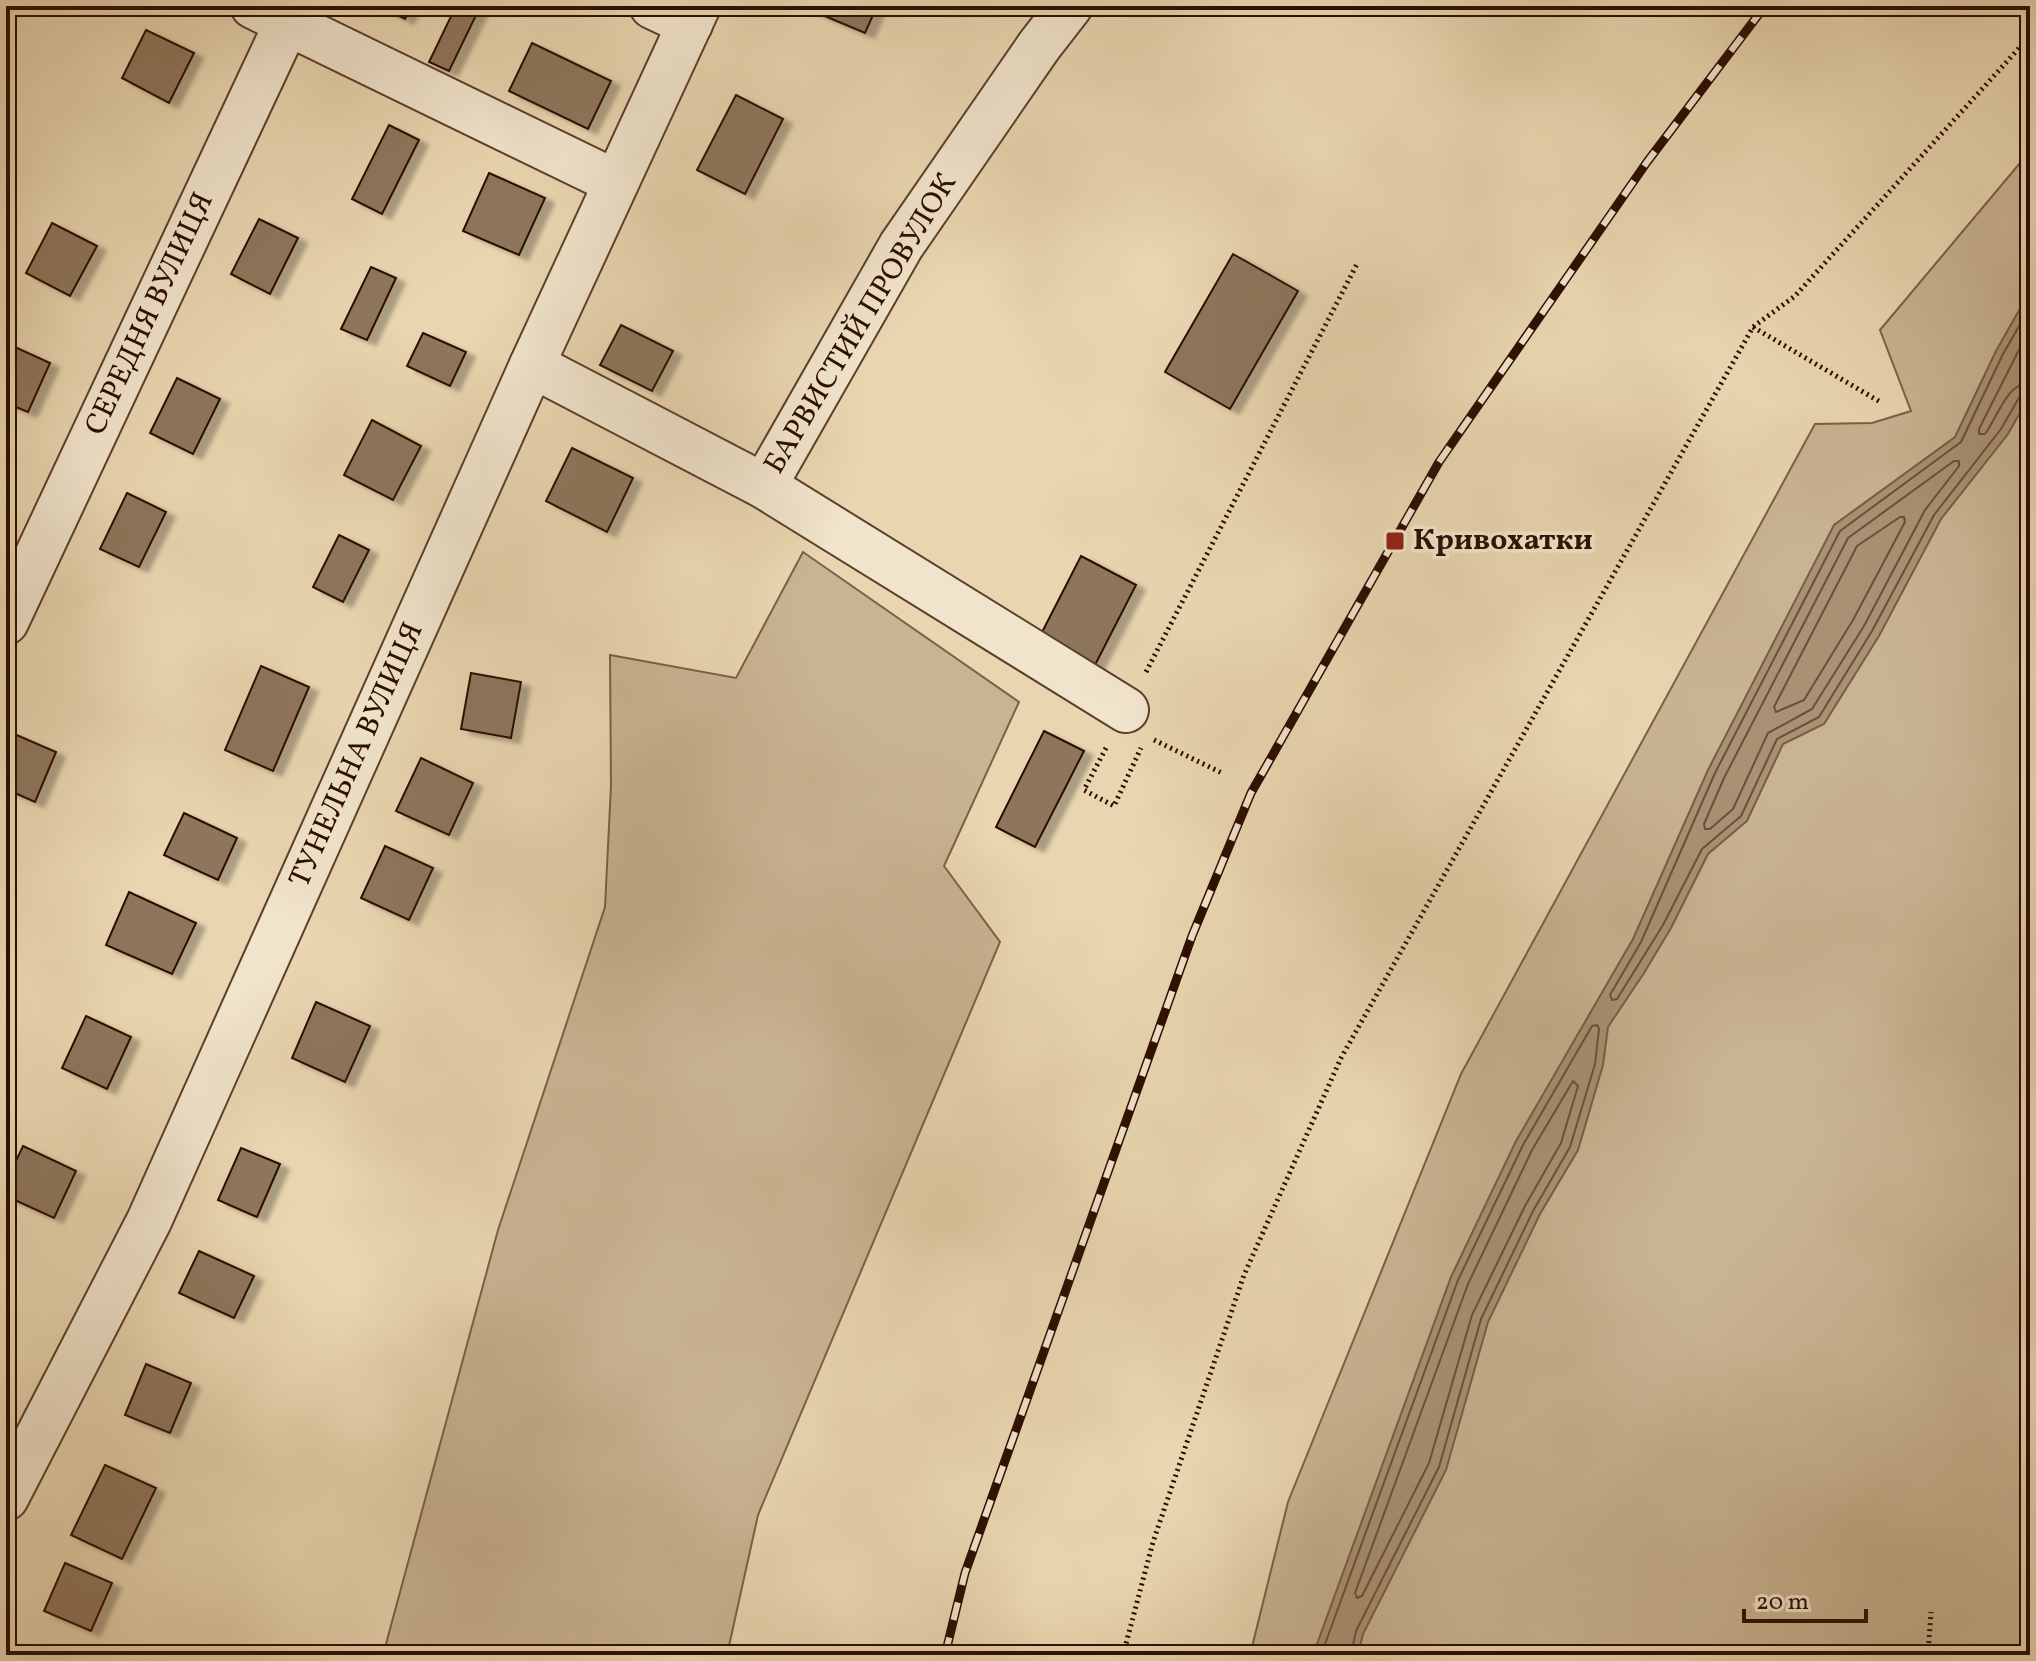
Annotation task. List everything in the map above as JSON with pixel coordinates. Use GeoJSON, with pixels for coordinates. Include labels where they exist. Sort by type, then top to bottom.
{"type":"FeatureCollection","features":[{"type":"Feature","properties":{"kind":"street","name":"БАРВИСТИЙ ПРОВУЛОК"},"geometry":{"type":"LineString","coordinates":[[764,486],[901,246],[1070,6]]}},
{"type":"Feature","properties":{"kind":"street"},"geometry":{"type":"LineString","coordinates":[[278,11],[615,182]]}},
{"type":"Feature","properties":{"kind":"street","name":"СЕРЕДНЯ ВУЛИЦЯ"},"geometry":{"type":"LineString","coordinates":[[6,622],[278,11]]}},
{"type":"Feature","properties":{"kind":"street","name":"ТУНЕЛЬНА ВУЛИЦЯ"},"geometry":{"type":"LineString","coordinates":[[6,1498],[149,1221],[615,182],[680,12]]}},
{"type":"Feature","properties":{"kind":"street","name":"БАРВИСТИЙ ПРОВУЛОК"},"geometry":{"type":"LineString","coordinates":[[532,365],[764,486],[1126,710]]}},
{"type":"Feature","properties":{"kind":"path"},"geometry":{"type":"LineString","coordinates":[[1123,1655],[1153,1542],[1244,1275],[1341,1058],[1753,327],[1795,296],[2030,36]]}},
{"type":"Feature","properties":{"kind":"path"},"geometry":{"type":"LineString","coordinates":[[1222,773],[1147,736],[1114,806],[1084,790],[1357,264]]}},
{"type":"Feature","properties":{"kind":"path"},"geometry":{"type":"LineString","coordinates":[[1753,327],[1882,403]]}},
{"type":"Feature","properties":{"kind":"path"},"geometry":{"type":"LineString","coordinates":[[1928,1655],[1931,1612]]}},
{"type":"Feature","properties":{"kind":"shaded area"},"geometry":{"type":"Polygon","coordinates":[[[2030,151],[2030,1655],[1250,1655],[1288,1502],[1461,1074],[1815,424],[1872,423],[1911,411],[1880,330],[2030,151]]]}},
{"type":"Feature","properties":{"kind":"shaded area"},"geometry":{"type":"Polygon","coordinates":[[[803,552],[1019,702],[944,866],[1000,942],[758,1515],[727,1655],[383,1655],[498,1230],[605,907],[611,786],[610,655],[736,678],[803,552]]]}},
{"type":"Feature","properties":{"kind":"water"},"geometry":{"type":"Polygon","coordinates":[[[2030,291],[2030,395],[2008,434],[1941,519],[1879,636],[1824,724],[1783,744],[1747,821],[1708,854],[1671,928],[1608,1027],[1603,1065],[1578,1150],[1540,1214],[1488,1322],[1446,1470],[1363,1634],[1358,1655],[1313,1655],[1451,1277],[1516,1141],[1633,939],[1708,770],[1834,525],[1955,437],[1996,351],[2030,291]]]}},
{"type":"Feature","properties":{"kind":"building"},"geometry":{"type":"Polygon","coordinates":[[[378,6],[411,6],[405,19],[378,6]]]}},
{"type":"Feature","properties":{"kind":"building"},"geometry":{"type":"Polygon","coordinates":[[[456,6],[479,9],[449,71],[429,62],[456,6]]]}},
{"type":"Feature","properties":{"kind":"building"},"geometry":{"type":"Polygon","coordinates":[[[801,6],[877,6],[865,33],[801,6]]]}},
{"type":"Feature","properties":{"kind":"building"},"geometry":{"type":"Polygon","coordinates":[[[146,30],[194,53],[169,103],[122,78],[146,30]]]}},
{"type":"Feature","properties":{"kind":"building"},"geometry":{"type":"Polygon","coordinates":[[[532,43],[611,81],[588,129],[509,91],[532,43]]]}},
{"type":"Feature","properties":{"kind":"building"},"geometry":{"type":"Polygon","coordinates":[[[736,95],[783,119],[745,194],[697,170],[736,95]]]}},
{"type":"Feature","properties":{"kind":"building"},"geometry":{"type":"Polygon","coordinates":[[[389,125],[419,140],[382,214],[352,199],[389,125]]]}},
{"type":"Feature","properties":{"kind":"building"},"geometry":{"type":"Polygon","coordinates":[[[489,173],[545,198],[519,255],[463,231],[489,173]]]}},
{"type":"Feature","properties":{"kind":"building"},"geometry":{"type":"Polygon","coordinates":[[[259,219],[298,238],[270,294],[231,274],[259,219]]]}},
{"type":"Feature","properties":{"kind":"building"},"geometry":{"type":"Polygon","coordinates":[[[52,223],[97,246],[70,296],[26,273],[52,223]]]}},
{"type":"Feature","properties":{"kind":"building"},"geometry":{"type":"Polygon","coordinates":[[[1233,254],[1298,291],[1230,409],[1165,372],[1233,254]]]}},
{"type":"Feature","properties":{"kind":"building"},"geometry":{"type":"Polygon","coordinates":[[[371,267],[396,278],[367,340],[341,329],[371,267]]]}},
{"type":"Feature","properties":{"kind":"building"},"geometry":{"type":"Polygon","coordinates":[[[621,325],[673,351],[652,391],[600,365],[621,325]]]}},
{"type":"Feature","properties":{"kind":"building"},"geometry":{"type":"Polygon","coordinates":[[[423,333],[466,352],[450,386],[407,366],[423,333]]]}},
{"type":"Feature","properties":{"kind":"building"},"geometry":{"type":"Polygon","coordinates":[[[6,343],[50,363],[28,412],[6,403],[6,343]]]}},
{"type":"Feature","properties":{"kind":"building"},"geometry":{"type":"Polygon","coordinates":[[[177,378],[220,399],[193,454],[150,433],[177,378]]]}},
{"type":"Feature","properties":{"kind":"building"},"geometry":{"type":"Polygon","coordinates":[[[372,420],[421,446],[393,500],[344,475],[372,420]]]}},
{"type":"Feature","properties":{"kind":"building"},"geometry":{"type":"Polygon","coordinates":[[[572,448],[633,478],[607,532],[546,501],[572,448]]]}},
{"type":"Feature","properties":{"kind":"building"},"geometry":{"type":"Polygon","coordinates":[[[127,493],[166,512],[139,567],[100,549],[127,493]]]}},
{"type":"Feature","properties":{"kind":"building"},"geometry":{"type":"Polygon","coordinates":[[[339,535],[369,550],[343,602],[313,587],[339,535]]]}},
{"type":"Feature","properties":{"kind":"building"},"geometry":{"type":"Polygon","coordinates":[[[1081,556],[1136,585],[1094,667],[1039,638],[1081,556]]]}},
{"type":"Feature","properties":{"kind":"building"},"geometry":{"type":"Polygon","coordinates":[[[261,666],[309,687],[273,771],[225,750],[261,666]]]}},
{"type":"Feature","properties":{"kind":"building"},"geometry":{"type":"Polygon","coordinates":[[[471,673],[521,682],[511,738],[461,729],[471,673]]]}},
{"type":"Feature","properties":{"kind":"building"},"geometry":{"type":"Polygon","coordinates":[[[1044,731],[1084,751],[1035,847],[996,827],[1044,731]]]}},
{"type":"Feature","properties":{"kind":"building"},"geometry":{"type":"Polygon","coordinates":[[[12,733],[56,752],[35,802],[6,789],[6,748],[12,733]]]}},
{"type":"Feature","properties":{"kind":"building"},"geometry":{"type":"Polygon","coordinates":[[[421,758],[473,783],[449,835],[396,811],[421,758]]]}},
{"type":"Feature","properties":{"kind":"building"},"geometry":{"type":"Polygon","coordinates":[[[184,813],[237,838],[218,880],[164,855],[184,813]]]}},
{"type":"Feature","properties":{"kind":"building"},"geometry":{"type":"Polygon","coordinates":[[[385,846],[433,868],[409,920],[361,898],[385,846]]]}},
{"type":"Feature","properties":{"kind":"building"},"geometry":{"type":"Polygon","coordinates":[[[129,892],[196,923],[172,974],[106,945],[129,892]]]}},
{"type":"Feature","properties":{"kind":"building"},"geometry":{"type":"Polygon","coordinates":[[[316,1002],[370,1026],[345,1082],[292,1058],[316,1002]]]}},
{"type":"Feature","properties":{"kind":"building"},"geometry":{"type":"Polygon","coordinates":[[[86,1016],[131,1037],[107,1089],[62,1068],[86,1016]]]}},
{"type":"Feature","properties":{"kind":"building"},"geometry":{"type":"Polygon","coordinates":[[[23,1146],[76,1171],[54,1218],[6,1196],[6,1182],[23,1146]]]}},
{"type":"Feature","properties":{"kind":"building"},"geometry":{"type":"Polygon","coordinates":[[[241,1148],[280,1164],[257,1217],[218,1200],[241,1148]]]}},
{"type":"Feature","properties":{"kind":"building"},"geometry":{"type":"Polygon","coordinates":[[[199,1251],[254,1276],[234,1318],[179,1293],[199,1251]]]}},
{"type":"Feature","properties":{"kind":"building"},"geometry":{"type":"Polygon","coordinates":[[[146,1364],[191,1383],[170,1433],[125,1415],[146,1364]]]}},
{"type":"Feature","properties":{"kind":"building"},"geometry":{"type":"Polygon","coordinates":[[[105,1465],[156,1488],[122,1559],[71,1535],[105,1465]]]}},
{"type":"Feature","properties":{"kind":"building"},"geometry":{"type":"Polygon","coordinates":[[[65,1563],[112,1583],[91,1631],[44,1611],[65,1563]]]}},
{"type":"Feature","properties":{"kind":"railway"},"geometry":{"type":"LineString","coordinates":[[945,1655],[965,1573],[1192,936],[1251,793],[1439,462],[1647,162],[1765,6]]}},
{"type":"Feature","properties":{"kind":"place","name":"Кривохатки"},"geometry":{"type":"Point","coordinates":[1395,541]}}]}
